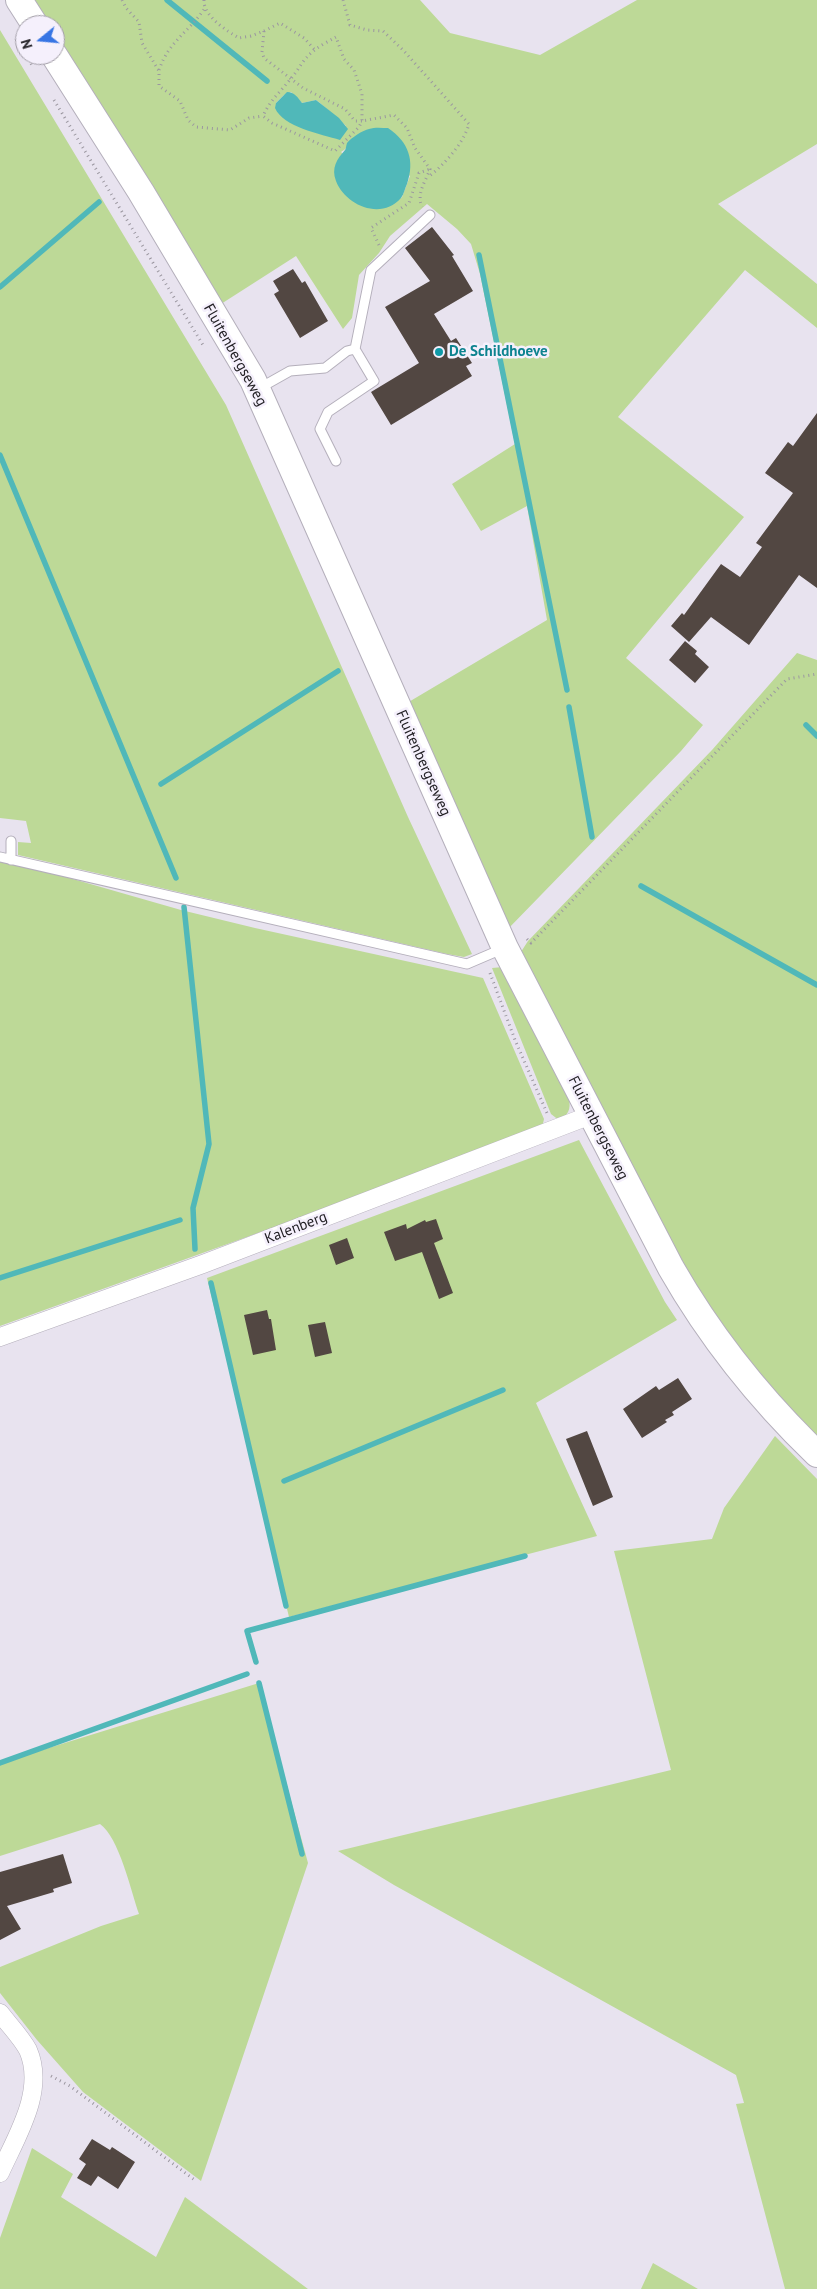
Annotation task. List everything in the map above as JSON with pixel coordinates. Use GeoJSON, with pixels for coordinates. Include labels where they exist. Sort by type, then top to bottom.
{"type":"FeatureCollection","features":[{"type":"Feature","properties":{"kind":"street"},"geometry":{"type":"LineString","coordinates":[[19,0],[29,15]]}},
{"type":"Feature","properties":{"kind":"street","name":"Fluitenbergseweg"},"geometry":{"type":"LineString","coordinates":[[46,65],[141,192],[257,390],[505,948],[671,1268],[705,1324],[752,1385],[817,1454]]}},
{"type":"Feature","properties":{"kind":"street","name":"Kalenberg"},"geometry":{"type":"LineString","coordinates":[[0,1337],[203,1264],[591,1115]]}},
{"type":"Feature","properties":{"kind":"street"},"geometry":{"type":"LineString","coordinates":[[0,2013],[27,2048],[32,2066],[34,2091],[0,2173]]}},
{"type":"Feature","properties":{"kind":"lane"},"geometry":{"type":"LineString","coordinates":[[336,461],[320,429],[328,412],[374,381],[354,349],[371,270],[427,213]]}},
{"type":"Feature","properties":{"kind":"lane"},"geometry":{"type":"LineString","coordinates":[[257,390],[290,371],[325,368],[347,351],[354,349]]}},
{"type":"Feature","properties":{"kind":"lane"},"geometry":{"type":"LineString","coordinates":[[11,860],[12,841]]}},
{"type":"Feature","properties":{"kind":"lane"},"geometry":{"type":"LineString","coordinates":[[0,857],[467,964],[505,948]]}},
{"type":"Feature","properties":{"kind":"path"},"geometry":{"type":"LineString","coordinates":[[122,0],[126,8],[139,22],[142,43],[159,71]]}},
{"type":"Feature","properties":{"kind":"path"},"geometry":{"type":"LineString","coordinates":[[204,0],[205,8],[210,16],[239,38],[251,36],[280,23],[304,38],[315,50]]}},
{"type":"Feature","properties":{"kind":"path"},"geometry":{"type":"LineString","coordinates":[[343,0],[350,25],[367,30],[383,31],[404,51],[469,124],[466,138],[437,171],[424,182],[419,201],[427,213]]}},
{"type":"Feature","properties":{"kind":"path"},"geometry":{"type":"LineString","coordinates":[[205,8],[190,28],[175,41],[165,54],[159,71],[159,86],[180,101],[188,120],[196,127],[230,130],[250,118],[263,116],[272,123],[334,151],[359,126],[362,120],[362,94],[354,70],[344,59],[336,37],[308,56],[273,99],[263,116]]}},
{"type":"Feature","properties":{"kind":"path"},"geometry":{"type":"LineString","coordinates":[[264,31],[262,52],[264,58],[290,80],[345,109],[355,121],[394,115],[407,128],[415,148],[430,169],[428,177]]}},
{"type":"Feature","properties":{"kind":"path","name":"Fluitenbergseweg"},"geometry":{"type":"LineString","coordinates":[[51,97],[205,347]]}},
{"type":"Feature","properties":{"kind":"path"},"geometry":{"type":"LineString","coordinates":[[384,257],[371,228],[409,203],[418,173],[430,169]]}},
{"type":"Feature","properties":{"kind":"path"},"geometry":{"type":"LineString","coordinates":[[554,1130],[515,1040],[505,948],[531,943],[788,679],[817,674]]}},
{"type":"Feature","properties":{"kind":"path"},"geometry":{"type":"LineString","coordinates":[[32,2066],[70,2086],[196,2181]]}},
{"type":"Feature","properties":{"kind":"green space"},"geometry":{"type":"Polygon","coordinates":[[[31,0],[420,0],[450,33],[540,55],[637,0],[817,0],[817,144],[718,204],[817,284],[817,328],[745,270],[618,417],[744,517],[626,658],[703,725],[681,751],[506,931],[407,703],[547,620],[527,506],[481,531],[452,484],[515,444],[480,274],[471,244],[457,229],[427,204],[390,236],[379,253],[359,275],[352,318],[343,329],[296,256],[221,304],[65,54],[65,15],[41,15],[31,0]],[[291,92],[284,95],[276,103],[293,121],[306,129],[322,130],[346,126],[316,100],[302,103],[291,92]],[[364,132],[341,152],[397,201],[402,197],[410,176],[364,132]]]}},
{"type":"Feature","properties":{"kind":"green space"},"geometry":{"type":"Polygon","coordinates":[[[0,30],[15,55],[15,65],[21,65],[226,405],[408,817],[472,954],[464,957],[447,954],[18,855],[18,842],[31,843],[26,821],[0,818],[0,30]]]}},
{"type":"Feature","properties":{"kind":"green space"},"geometry":{"type":"Polygon","coordinates":[[[797,653],[817,660],[817,1440],[779,1401],[711,1315],[519,955],[528,941],[712,750],[797,653]]]}},
{"type":"Feature","properties":{"kind":"green space"},"geometry":{"type":"Polygon","coordinates":[[[0,861],[52,873],[181,910],[255,928],[483,978],[544,1119],[542,1128],[0,1326],[0,861]]]}},
{"type":"Feature","properties":{"kind":"green space"},"geometry":{"type":"Polygon","coordinates":[[[503,967],[569,1099],[570,1106],[568,1112],[560,1121],[551,1114],[492,968],[503,967]]]}},
{"type":"Feature","properties":{"kind":"green space"},"geometry":{"type":"Polygon","coordinates":[[[579,1140],[665,1302],[677,1320],[536,1403],[597,1536],[289,1617],[207,1278],[579,1140]]]}},
{"type":"Feature","properties":{"kind":"green space"},"geometry":{"type":"Polygon","coordinates":[[[775,1436],[817,1479],[817,2289],[785,2289],[736,2104],[744,2103],[736,2075],[394,1885],[338,1851],[671,1770],[614,1551],[712,1539],[724,1508],[775,1436]]]}},
{"type":"Feature","properties":{"kind":"green space"},"geometry":{"type":"Polygon","coordinates":[[[259,1683],[308,1863],[201,2181],[83,2092],[37,2040],[0,1993],[0,1967],[101,1926],[139,1914],[119,1852],[107,1831],[100,1824],[0,1856],[0,1763],[259,1683]]]}},
{"type":"Feature","properties":{"kind":"green space"},"geometry":{"type":"Polygon","coordinates":[[[32,2148],[73,2174],[61,2197],[156,2257],[185,2197],[308,2289],[0,2289],[0,2238],[32,2148]]]}},
{"type":"Feature","properties":{"kind":"green space"},"geometry":{"type":"Polygon","coordinates":[[[653,2263],[698,2289],[641,2289],[653,2263]]]}},
{"type":"Feature","properties":{"kind":"water"},"geometry":{"type":"Polygon","coordinates":[[[287,92],[294,94],[302,103],[316,100],[339,118],[348,129],[340,140],[303,129],[279,115],[275,108],[276,103],[287,92]]]}},
{"type":"Feature","properties":{"kind":"water"},"geometry":{"type":"Polygon","coordinates":[[[371,128],[388,128],[401,139],[408,153],[410,168],[407,184],[401,198],[393,205],[374,209],[364,207],[355,203],[341,190],[334,172],[336,164],[347,143],[354,137],[371,128]]]}},
{"type":"Feature","properties":{"kind":"building","name":"De Schildhoeve"},"geometry":{"type":"Polygon","coordinates":[[[432,227],[454,255],[452,256],[473,291],[434,314],[451,341],[456,338],[472,363],[466,366],[472,376],[391,425],[371,392],[419,363],[385,307],[430,281],[405,248],[432,227]]]}},
{"type":"Feature","properties":{"kind":"building"},"geometry":{"type":"Polygon","coordinates":[[[293,269],[302,283],[305,281],[328,321],[300,338],[274,294],[279,291],[273,281],[293,269]]]}},
{"type":"Feature","properties":{"kind":"building"},"geometry":{"type":"Polygon","coordinates":[[[817,413],[817,588],[799,575],[749,645],[711,617],[689,642],[671,626],[682,613],[684,615],[721,564],[740,577],[762,547],[756,543],[793,493],[765,473],[788,442],[793,446],[817,413]]]}},
{"type":"Feature","properties":{"kind":"building"},"geometry":{"type":"Polygon","coordinates":[[[685,641],[697,651],[695,654],[709,667],[695,683],[669,660],[685,641]]]}},
{"type":"Feature","properties":{"kind":"building"},"geometry":{"type":"Polygon","coordinates":[[[436,1219],[443,1239],[434,1243],[453,1293],[439,1299],[422,1252],[395,1261],[384,1232],[406,1224],[407,1229],[425,1220],[426,1222],[436,1219]]]}},
{"type":"Feature","properties":{"kind":"building"},"geometry":{"type":"Polygon","coordinates":[[[347,1238],[354,1258],[336,1265],[329,1245],[347,1238]]]}},
{"type":"Feature","properties":{"kind":"building"},"geometry":{"type":"Polygon","coordinates":[[[267,1310],[269,1319],[271,1319],[276,1350],[253,1355],[244,1315],[267,1310]]]}},
{"type":"Feature","properties":{"kind":"building"},"geometry":{"type":"Polygon","coordinates":[[[325,1322],[332,1353],[315,1357],[308,1325],[325,1322]]]}},
{"type":"Feature","properties":{"kind":"building"},"geometry":{"type":"Polygon","coordinates":[[[678,1378],[692,1399],[672,1412],[674,1415],[665,1420],[667,1422],[642,1438],[623,1409],[656,1386],[659,1390],[678,1378]]]}},
{"type":"Feature","properties":{"kind":"building"},"geometry":{"type":"Polygon","coordinates":[[[587,1431],[613,1497],[593,1506],[566,1439],[587,1431]]]}},
{"type":"Feature","properties":{"kind":"building"},"geometry":{"type":"Polygon","coordinates":[[[63,1854],[72,1883],[53,1889],[54,1892],[7,1906],[21,1929],[0,1940],[0,1872],[63,1854]]]}},
{"type":"Feature","properties":{"kind":"building"},"geometry":{"type":"Polygon","coordinates":[[[92,2139],[110,2150],[112,2147],[135,2162],[118,2189],[98,2176],[91,2186],[77,2178],[86,2164],[79,2159],[92,2139]]]}},
{"type":"Feature","properties":{"kind":"waterway"},"geometry":{"type":"LineString","coordinates":[[167,0],[267,81]]}},
{"type":"Feature","properties":{"kind":"waterway"},"geometry":{"type":"LineString","coordinates":[[0,287],[99,202]]}},
{"type":"Feature","properties":{"kind":"waterway"},"geometry":{"type":"LineString","coordinates":[[479,255],[567,690]]}},
{"type":"Feature","properties":{"kind":"waterway"},"geometry":{"type":"LineString","coordinates":[[0,455],[176,878]]}},
{"type":"Feature","properties":{"kind":"waterway"},"geometry":{"type":"LineString","coordinates":[[161,784],[338,671]]}},
{"type":"Feature","properties":{"kind":"waterway"},"geometry":{"type":"LineString","coordinates":[[569,707],[592,837]]}},
{"type":"Feature","properties":{"kind":"waterway"},"geometry":{"type":"LineString","coordinates":[[806,725],[817,736]]}},
{"type":"Feature","properties":{"kind":"waterway"},"geometry":{"type":"LineString","coordinates":[[641,886],[817,985]]}},
{"type":"Feature","properties":{"kind":"waterway"},"geometry":{"type":"LineString","coordinates":[[184,907],[209,1144],[193,1208],[195,1249]]}},
{"type":"Feature","properties":{"kind":"waterway"},"geometry":{"type":"LineString","coordinates":[[0,1278],[180,1220]]}},
{"type":"Feature","properties":{"kind":"waterway"},"geometry":{"type":"LineString","coordinates":[[211,1283],[286,1606]]}},
{"type":"Feature","properties":{"kind":"waterway"},"geometry":{"type":"LineString","coordinates":[[284,1481],[503,1390]]}},
{"type":"Feature","properties":{"kind":"waterway"},"geometry":{"type":"LineString","coordinates":[[256,1662],[247,1631],[525,1556]]}},
{"type":"Feature","properties":{"kind":"waterway"},"geometry":{"type":"LineString","coordinates":[[0,1763],[247,1674]]}},
{"type":"Feature","properties":{"kind":"waterway"},"geometry":{"type":"LineString","coordinates":[[259,1683],[302,1854]]}},
{"type":"Feature","properties":{"kind":"place","name":"De Schildhoeve"},"geometry":{"type":"Point","coordinates":[439,352]}}]}
